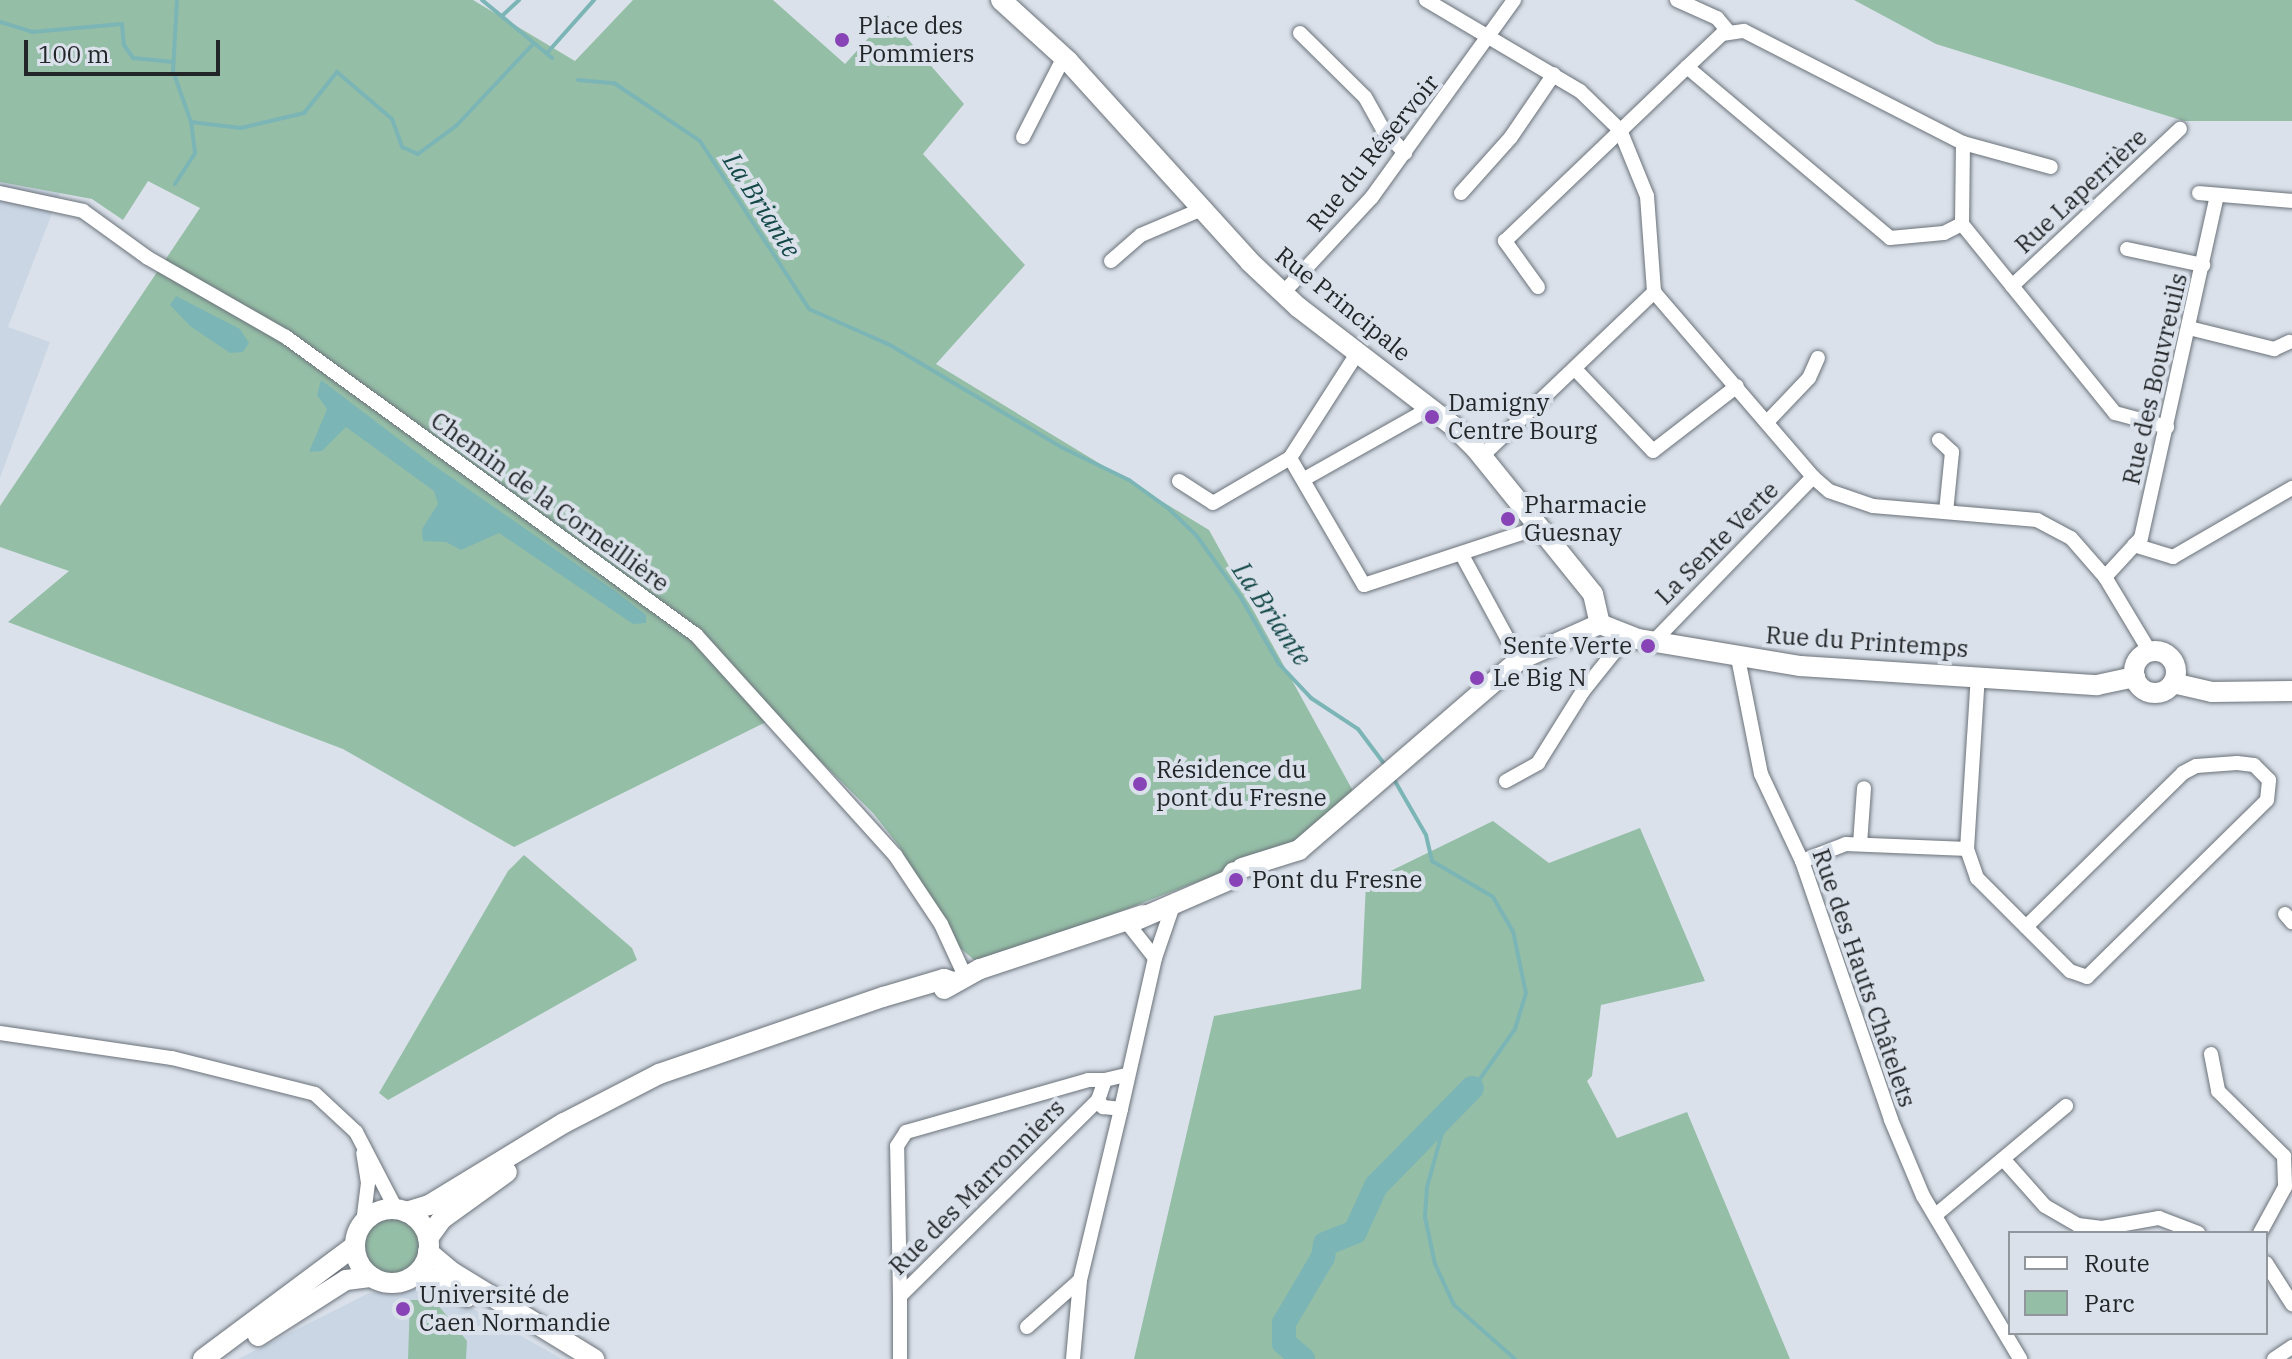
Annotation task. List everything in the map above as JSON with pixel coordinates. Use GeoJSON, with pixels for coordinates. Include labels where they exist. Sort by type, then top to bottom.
{"type":"FeatureCollection","features":[{"type":"Feature","properties":{"kind":"main road","name":"Rue Principale"},"geometry":{"type":"LineString","coordinates":[[1001,0],[1064,57],[1283,293],[1430,408],[1482,456],[1593,594],[1600,624]]}},
{"type":"Feature","properties":{"kind":"main road"},"geometry":{"type":"LineString","coordinates":[[203,1359],[353,1247],[363,1223],[373,1213],[429,1205],[597,1106],[659,1074],[944,979],[999,971],[1136,920],[1175,900],[1229,880],[1238,870],[1299,850],[1519,660],[1600,624]]}},
{"type":"Feature","properties":{"kind":"main road","name":"Rue du Printemps"},"geometry":{"type":"LineString","coordinates":[[1600,624],[1627,636],[1738,658],[2097,685],[2135,677]]}},
{"type":"Feature","properties":{"kind":"main road"},"geometry":{"type":"LineString","coordinates":[[2173,683],[2172,660],[2150,652],[2137,661],[2135,677],[2152,693],[2173,683],[2212,692],[2292,691]]}},
{"type":"Feature","properties":{"kind":"main road"},"geometry":{"type":"LineString","coordinates":[[418,1273],[442,1219],[597,1106]]}},
{"type":"Feature","properties":{"kind":"main road"},"geometry":{"type":"LineString","coordinates":[[401,1211],[423,1226],[428,1245],[452,1272],[594,1359]]}},
{"type":"Feature","properties":{"kind":"main road"},"geometry":{"type":"LineString","coordinates":[[353,1247],[372,1277]]}},
{"type":"Feature","properties":{"kind":"main road"},"geometry":{"type":"LineString","coordinates":[[220,1359],[346,1280],[372,1277],[393,1284],[418,1273],[449,1286],[576,1359]]}},
{"type":"Feature","properties":{"kind":"street"},"geometry":{"type":"LineString","coordinates":[[1426,0],[1554,74],[1620,130],[1647,196],[1654,292],[1813,477],[1850,501],[2037,520],[2071,538],[2105,577],[2150,652]]}},
{"type":"Feature","properties":{"kind":"street","name":"Rue du Réservoir"},"geometry":{"type":"LineString","coordinates":[[1283,293],[1372,197],[1492,36],[1514,0]]}},
{"type":"Feature","properties":{"kind":"street"},"geometry":{"type":"LineString","coordinates":[[1677,0],[1717,18],[1728,31]]}},
{"type":"Feature","properties":{"kind":"street"},"geometry":{"type":"LineString","coordinates":[[1538,287],[1505,241],[1728,31],[1744,31],[1963,143],[2051,167]]}},
{"type":"Feature","properties":{"kind":"street"},"geometry":{"type":"LineString","coordinates":[[1300,33],[1365,97],[1383,130],[1405,153]]}},
{"type":"Feature","properties":{"kind":"street"},"geometry":{"type":"LineString","coordinates":[[1023,137],[1064,57]]}},
{"type":"Feature","properties":{"kind":"street"},"geometry":{"type":"LineString","coordinates":[[1687,67],[1890,238],[1944,233],[1962,224]]}},
{"type":"Feature","properties":{"kind":"street"},"geometry":{"type":"LineString","coordinates":[[1461,193],[1511,137],[1554,74]]}},
{"type":"Feature","properties":{"kind":"street","name":"Rue Laperrière"},"geometry":{"type":"LineString","coordinates":[[2012,286],[2180,129]]}},
{"type":"Feature","properties":{"kind":"street"},"geometry":{"type":"LineString","coordinates":[[1963,143],[1962,224],[2115,413],[2167,427]]}},
{"type":"Feature","properties":{"kind":"street","name":"Chemin de la Corneillière"},"geometry":{"type":"LineString","coordinates":[[0,193],[83,211],[148,258],[286,337],[696,635],[895,855],[941,924],[964,978]]}},
{"type":"Feature","properties":{"kind":"street"},"geometry":{"type":"LineString","coordinates":[[2199,193],[2292,201]]}},
{"type":"Feature","properties":{"kind":"street","name":"Rue des Bouvreuils"},"geometry":{"type":"LineString","coordinates":[[2105,577],[2141,538],[2217,196]]}},
{"type":"Feature","properties":{"kind":"street"},"geometry":{"type":"LineString","coordinates":[[1111,261],[1141,235],[1202,209]]}},
{"type":"Feature","properties":{"kind":"street"},"geometry":{"type":"LineString","coordinates":[[2127,249],[2203,265]]}},
{"type":"Feature","properties":{"kind":"street"},"geometry":{"type":"LineString","coordinates":[[1482,456],[1654,292]]}},
{"type":"Feature","properties":{"kind":"street"},"geometry":{"type":"LineString","coordinates":[[2189,328],[2274,349],[2289,342]]}},
{"type":"Feature","properties":{"kind":"street"},"geometry":{"type":"LineString","coordinates":[[1179,481],[1213,503],[1290,458],[1358,352]]}},
{"type":"Feature","properties":{"kind":"street"},"geometry":{"type":"LineString","coordinates":[[1768,421],[1809,378],[1818,358]]}},
{"type":"Feature","properties":{"kind":"street"},"geometry":{"type":"LineString","coordinates":[[1575,369],[1653,451],[1737,386]]}},
{"type":"Feature","properties":{"kind":"street"},"geometry":{"type":"LineString","coordinates":[[1306,478],[1430,408]]}},
{"type":"Feature","properties":{"kind":"street"},"geometry":{"type":"LineString","coordinates":[[1939,440],[1952,452],[1946,512]]}},
{"type":"Feature","properties":{"kind":"street"},"geometry":{"type":"LineString","coordinates":[[1290,458],[1306,478],[1364,585],[1540,527]]}},
{"type":"Feature","properties":{"kind":"street","name":"La Sente Verte"},"geometry":{"type":"LineString","coordinates":[[1653,642],[1813,477]]}},
{"type":"Feature","properties":{"kind":"street"},"geometry":{"type":"LineString","coordinates":[[2134,545],[2173,557],[2292,488]]}},
{"type":"Feature","properties":{"kind":"street"},"geometry":{"type":"LineString","coordinates":[[1462,555],[1519,660]]}},
{"type":"Feature","properties":{"kind":"street"},"geometry":{"type":"LineString","coordinates":[[1506,781],[1538,763],[1583,691],[1627,636]]}},
{"type":"Feature","properties":{"kind":"street","name":"Rue des Hauts Châtelets"},"geometry":{"type":"LineString","coordinates":[[1738,658],[1761,774],[1802,861],[1891,1120],[1923,1196],[1938,1213],[2020,1359]]}},
{"type":"Feature","properties":{"kind":"street"},"geometry":{"type":"LineString","coordinates":[[1978,676],[1967,849],[1973,872],[2026,927],[2075,975],[2093,974],[2267,800],[2269,780],[2254,765],[2245,764],[2196,766],[2183,773],[2026,927]]}},
{"type":"Feature","properties":{"kind":"street"},"geometry":{"type":"LineString","coordinates":[[1860,844],[1864,788]]}},
{"type":"Feature","properties":{"kind":"street"},"geometry":{"type":"LineString","coordinates":[[1802,861],[1834,846],[1860,844],[1967,849]]}},
{"type":"Feature","properties":{"kind":"street"},"geometry":{"type":"LineString","coordinates":[[1073,1359],[1080,1280],[1155,958],[1175,900]]}},
{"type":"Feature","properties":{"kind":"street"},"geometry":{"type":"LineString","coordinates":[[1136,920],[1155,958]]}},
{"type":"Feature","properties":{"kind":"street"},"geometry":{"type":"LineString","coordinates":[[0,1033],[172,1058],[315,1094],[332,1105],[360,1140],[401,1211]]}},
{"type":"Feature","properties":{"kind":"street"},"geometry":{"type":"LineString","coordinates":[[2211,1054],[2218,1091],[2284,1156],[2285,1187],[2261,1231]]}},
{"type":"Feature","properties":{"kind":"street"},"geometry":{"type":"LineString","coordinates":[[900,1296],[897,1146],[906,1132],[1088,1080],[1126,1075]]}},
{"type":"Feature","properties":{"kind":"street"},"geometry":{"type":"LineString","coordinates":[[1105,1080],[1098,1100],[1110,1111],[1121,1109]]}},
{"type":"Feature","properties":{"kind":"street","name":"Rue des Marronniers"},"geometry":{"type":"LineString","coordinates":[[900,1359],[900,1296],[1098,1100]]}},
{"type":"Feature","properties":{"kind":"street"},"geometry":{"type":"LineString","coordinates":[[1938,1213],[2005,1161],[2066,1106]]}},
{"type":"Feature","properties":{"kind":"street"},"geometry":{"type":"LineString","coordinates":[[360,1140],[368,1183],[363,1223]]}},
{"type":"Feature","properties":{"kind":"street"},"geometry":{"type":"LineString","coordinates":[[2005,1161],[2045,1206],[2078,1225],[2102,1228],[2159,1218],[2193,1231]]}},
{"type":"Feature","properties":{"kind":"street"},"geometry":{"type":"LineString","coordinates":[[2268,1266],[2292,1304]]}},
{"type":"Feature","properties":{"kind":"street"},"geometry":{"type":"LineString","coordinates":[[1027,1327],[1080,1280]]}},
{"type":"Feature","properties":{"kind":"street"},"geometry":{"type":"LineString","coordinates":[[2274,1359],[2292,1347]]}},
{"type":"Feature","properties":{"kind":"shaded area"},"geometry":{"type":"Polygon","coordinates":[[[0,182],[60,193],[8,327],[50,342],[0,478],[0,182]]]}},
{"type":"Feature","properties":{"kind":"shaded area"},"geometry":{"type":"Polygon","coordinates":[[[176,296],[240,329],[249,343],[243,352],[230,353],[190,326],[170,305],[176,296]]]}},
{"type":"Feature","properties":{"kind":"shaded area"},"geometry":{"type":"Polygon","coordinates":[[[321,380],[429,462],[615,591],[646,615],[646,623],[633,624],[499,533],[461,550],[446,542],[423,541],[422,529],[438,504],[434,491],[346,427],[322,451],[309,452],[327,409],[317,395],[321,380]]]}},
{"type":"Feature","properties":{"kind":"shaded area","name":"Université de Caen Normandie"},"geometry":{"type":"Polygon","coordinates":[[[436,1288],[562,1359],[238,1359],[369,1293],[436,1288]]]}},
{"type":"Feature","properties":{"kind":"green space"},"geometry":{"type":"Polygon","coordinates":[[[0,0],[473,0],[575,61],[633,0],[773,0],[845,64],[888,16],[964,104],[923,154],[1025,265],[936,364],[1209,530],[1358,800],[1288,847],[980,965],[958,946],[899,846],[873,813],[776,717],[514,847],[343,749],[8,622],[69,571],[0,547],[0,506],[200,208],[148,181],[123,220],[92,199],[0,182],[0,0]]]}},
{"type":"Feature","properties":{"kind":"green space"},"geometry":{"type":"Polygon","coordinates":[[[1854,0],[2292,0],[2292,121],[2184,121],[1936,44],[1854,0]]]}},
{"type":"Feature","properties":{"kind":"green space"},"geometry":{"type":"Polygon","coordinates":[[[1493,821],[1549,863],[1640,828],[1705,981],[1601,1005],[1592,1076],[1587,1081],[1617,1138],[1687,1112],[1790,1359],[1134,1359],[1214,1016],[1361,989],[1366,883],[1493,821]]]}},
{"type":"Feature","properties":{"kind":"green space"},"geometry":{"type":"Polygon","coordinates":[[[524,855],[632,948],[637,960],[388,1100],[379,1093],[508,871],[524,855]]]}},
{"type":"Feature","properties":{"kind":"green space"},"geometry":{"type":"Polygon","coordinates":[[[391,1216],[411,1225],[420,1245],[411,1265],[391,1274],[371,1265],[362,1245],[371,1225],[391,1216]]]}},
{"type":"Feature","properties":{"kind":"green space"},"geometry":{"type":"Polygon","coordinates":[[[410,1300],[434,1300],[467,1341],[466,1359],[408,1359],[410,1300]]]}},
{"type":"Feature","properties":{"kind":"waterway"},"geometry":{"type":"LineString","coordinates":[[177,0],[173,71],[191,122]]}},
{"type":"Feature","properties":{"kind":"waterway","name":"La Briante"},"geometry":{"type":"LineString","coordinates":[[482,0],[552,58]]}},
{"type":"Feature","properties":{"kind":"waterway"},"geometry":{"type":"LineString","coordinates":[[503,15],[519,0]]}},
{"type":"Feature","properties":{"kind":"waterway"},"geometry":{"type":"LineString","coordinates":[[547,53],[594,0]]}},
{"type":"Feature","properties":{"kind":"waterway"},"geometry":{"type":"LineString","coordinates":[[0,22],[32,32],[122,24],[124,45],[133,58],[174,62]]}},
{"type":"Feature","properties":{"kind":"waterway"},"geometry":{"type":"LineString","coordinates":[[175,184],[195,153],[191,122],[241,128],[304,113],[337,72],[392,119],[402,147],[418,154],[457,125],[534,43]]}},
{"type":"Feature","properties":{"kind":"waterway","name":"La Briante"},"geometry":{"type":"LineString","coordinates":[[578,80],[614,83],[700,141],[809,309],[890,345],[1061,447],[1129,480],[1168,508],[1196,535],[1240,596],[1279,664],[1311,698],[1358,729],[1385,765]]}},
{"type":"Feature","properties":{"kind":"waterway","name":"La Briante"},"geometry":{"type":"LineString","coordinates":[[1392,776],[1426,835],[1432,861],[1493,897],[1513,931],[1526,993],[1515,1029],[1442,1133],[1427,1187],[1425,1217],[1435,1264],[1454,1305],[1515,1359]]}},
{"type":"Feature","properties":{"kind":"waterway"},"geometry":{"type":"LineString","coordinates":[[1303,1359],[1284,1343],[1284,1323],[1323,1257],[1325,1244],[1355,1232],[1376,1186],[1472,1088]]}},
{"type":"Feature","properties":{"kind":"place","name":"Place des Pommiers"},"geometry":{"type":"Point","coordinates":[842,40]}},
{"type":"Feature","properties":{"kind":"place","name":"Damigny Centre Bourg"},"geometry":{"type":"Point","coordinates":[1432,417]}},
{"type":"Feature","properties":{"kind":"place","name":"Pharmacie Guesnay"},"geometry":{"type":"Point","coordinates":[1508,519]}},
{"type":"Feature","properties":{"kind":"place","name":"Sente Verte"},"geometry":{"type":"Point","coordinates":[1648,646]}},
{"type":"Feature","properties":{"kind":"place","name":"Le Big N"},"geometry":{"type":"Point","coordinates":[1477,678]}},
{"type":"Feature","properties":{"kind":"place","name":"Résidence du pont du Fresne"},"geometry":{"type":"Point","coordinates":[1140,784]}},
{"type":"Feature","properties":{"kind":"place","name":"Pont du Fresne"},"geometry":{"type":"Point","coordinates":[1236,880]}},
{"type":"Feature","properties":{"kind":"place","name":"Université de Caen Normandie"},"geometry":{"type":"Point","coordinates":[403,1309]}}]}
